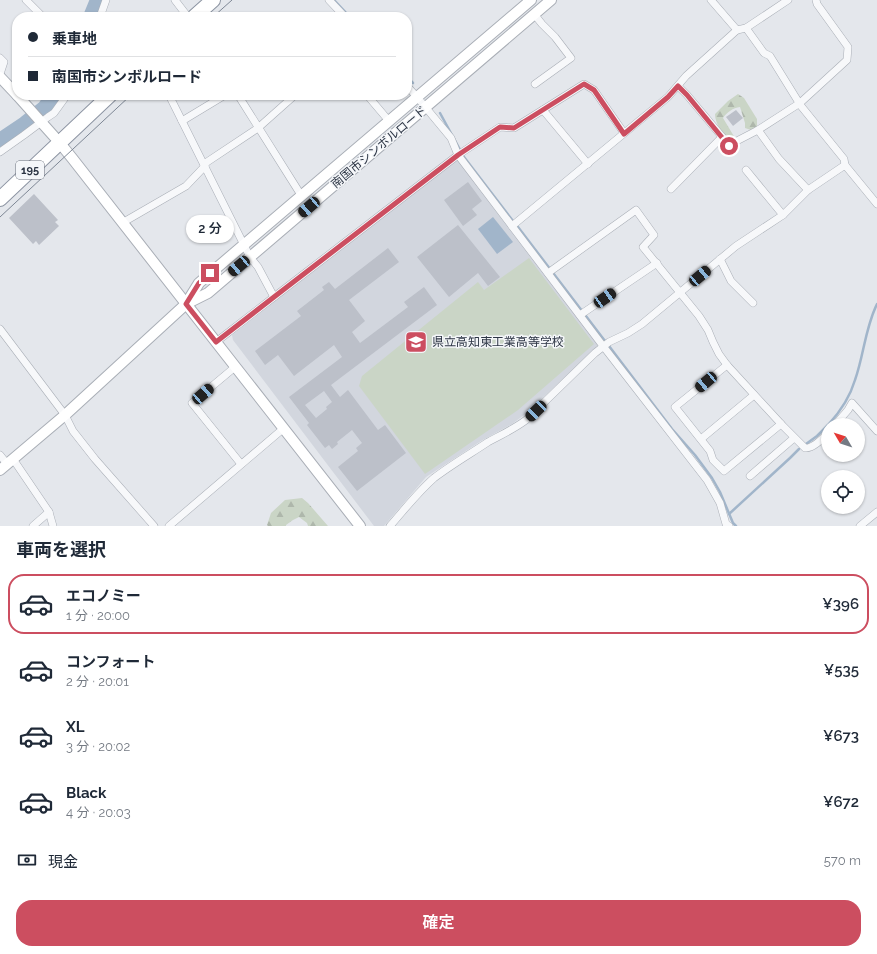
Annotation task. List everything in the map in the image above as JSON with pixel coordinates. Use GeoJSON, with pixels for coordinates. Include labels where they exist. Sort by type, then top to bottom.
{"type":"FeatureCollection","features":[{"type":"Feature","properties":{"kind":"highway"},"geometry":{"type":"LineString","coordinates":[[200,12],[213,0]]}},
{"type":"Feature","properties":{"kind":"highway","name":"195"},"geometry":{"type":"LineString","coordinates":[[0,199],[105,100]]}},
{"type":"Feature","properties":{"kind":"street"},"geometry":{"type":"LineString","coordinates":[[26,0],[38,12]]}},
{"type":"Feature","properties":{"kind":"street"},"geometry":{"type":"LineString","coordinates":[[102,12],[106,0]]}},
{"type":"Feature","properties":{"kind":"street"},"geometry":{"type":"LineString","coordinates":[[175,0],[184,12]]}},
{"type":"Feature","properties":{"kind":"street"},"geometry":{"type":"LineString","coordinates":[[329,0],[340,12]]}},
{"type":"Feature","properties":{"kind":"street","name":"南国市シンボルロード"},"geometry":{"type":"LineString","coordinates":[[186,304],[199,283],[531,0]]}},
{"type":"Feature","properties":{"kind":"street","name":"南国市シンボルロード"},"geometry":{"type":"LineString","coordinates":[[186,304],[208,293],[551,0]]}},
{"type":"Feature","properties":{"kind":"street"},"geometry":{"type":"LineString","coordinates":[[711,0],[736,30]]}},
{"type":"Feature","properties":{"kind":"street"},"geometry":{"type":"LineString","coordinates":[[774,0],[778,7]]}},
{"type":"Feature","properties":{"kind":"street"},"geometry":{"type":"LineString","coordinates":[[512,226],[668,97],[686,76],[736,30],[746,28],[788,0]]}},
{"type":"Feature","properties":{"kind":"street"},"geometry":{"type":"LineString","coordinates":[[678,86],[729,146],[758,130],[800,102],[847,60],[848,47],[817,4],[816,0]]}},
{"type":"Feature","properties":{"kind":"street"},"geometry":{"type":"LineString","coordinates":[[534,14],[555,37],[571,58],[535,84]]}},
{"type":"Feature","properties":{"kind":"street"},"geometry":{"type":"LineString","coordinates":[[746,28],[764,53],[770,56],[800,102],[844,159],[845,165],[877,204]]}},
{"type":"Feature","properties":{"kind":"street"},"geometry":{"type":"LineString","coordinates":[[0,58],[4,62],[0,75],[12,89]]}},
{"type":"Feature","properties":{"kind":"street"},"geometry":{"type":"LineString","coordinates":[[216,342],[458,155],[500,127],[514,128],[584,84],[594,90],[624,134]]}},
{"type":"Feature","properties":{"kind":"street"},"geometry":{"type":"LineString","coordinates":[[412,92],[451,138],[458,155],[707,480],[720,503],[726,524],[728,526]]}},
{"type":"Feature","properties":{"kind":"street"},"geometry":{"type":"LineString","coordinates":[[22,100],[60,142],[360,526]]}},
{"type":"Feature","properties":{"kind":"street"},"geometry":{"type":"LineString","coordinates":[[0,152],[24,135],[38,118],[54,113],[63,100]]}},
{"type":"Feature","properties":{"kind":"street"},"geometry":{"type":"LineString","coordinates":[[172,100],[250,257],[258,267],[274,297]]}},
{"type":"Feature","properties":{"kind":"street"},"geometry":{"type":"LineString","coordinates":[[182,121],[217,100]]}},
{"type":"Feature","properties":{"kind":"street"},"geometry":{"type":"LineString","coordinates":[[241,100],[301,195]]}},
{"type":"Feature","properties":{"kind":"street"},"geometry":{"type":"LineString","coordinates":[[122,223],[186,186],[204,165],[258,128],[289,100]]}},
{"type":"Feature","properties":{"kind":"street"},"geometry":{"type":"LineString","coordinates":[[371,100],[389,120]]}},
{"type":"Feature","properties":{"kind":"street"},"geometry":{"type":"LineString","coordinates":[[543,110],[588,164]]}},
{"type":"Feature","properties":{"kind":"street"},"geometry":{"type":"LineString","coordinates":[[758,130],[779,159],[808,190]]}},
{"type":"Feature","properties":{"kind":"street"},"geometry":{"type":"LineString","coordinates":[[671,189],[722,137]]}},
{"type":"Feature","properties":{"kind":"street"},"geometry":{"type":"LineString","coordinates":[[390,526],[416,496],[434,479],[483,446],[517,427],[603,346],[642,324],[736,246],[783,215],[808,190],[845,165]]}},
{"type":"Feature","properties":{"kind":"street"},"geometry":{"type":"LineString","coordinates":[[746,170],[783,215]]}},
{"type":"Feature","properties":{"kind":"street"},"geometry":{"type":"LineString","coordinates":[[548,273],[636,210],[654,235],[643,247],[699,316],[708,330],[719,354],[727,365],[805,448],[809,448],[821,439]]}},
{"type":"Feature","properties":{"kind":"street"},"geometry":{"type":"LineString","coordinates":[[720,259],[731,281],[753,303]]}},
{"type":"Feature","properties":{"kind":"street"},"geometry":{"type":"LineString","coordinates":[[580,315],[657,263]]}},
{"type":"Feature","properties":{"kind":"street"},"geometry":{"type":"LineString","coordinates":[[7,465],[65,415],[186,304]]}},
{"type":"Feature","properties":{"kind":"street"},"geometry":{"type":"LineString","coordinates":[[1,332],[65,415],[74,431],[95,459],[154,526]]}},
{"type":"Feature","properties":{"kind":"street"},"geometry":{"type":"LineString","coordinates":[[727,365],[675,407],[710,451],[713,460],[724,471],[781,424]]}},
{"type":"Feature","properties":{"kind":"street"},"geometry":{"type":"LineString","coordinates":[[235,367],[192,403],[242,464]]}},
{"type":"Feature","properties":{"kind":"street"},"geometry":{"type":"LineString","coordinates":[[701,439],[754,395]]}},
{"type":"Feature","properties":{"kind":"street"},"geometry":{"type":"LineString","coordinates":[[841,418],[848,410],[852,402],[877,431]]}},
{"type":"Feature","properties":{"kind":"street"},"geometry":{"type":"LineString","coordinates":[[169,526],[284,428]]}},
{"type":"Feature","properties":{"kind":"street"},"geometry":{"type":"LineString","coordinates":[[750,476],[794,438]]}},
{"type":"Feature","properties":{"kind":"street"},"geometry":{"type":"LineString","coordinates":[[0,455],[7,465],[49,512],[53,526]]}},
{"type":"Feature","properties":{"kind":"street"},"geometry":{"type":"LineString","coordinates":[[33,526],[49,512]]}},
{"type":"Feature","properties":{"kind":"street"},"geometry":{"type":"LineString","coordinates":[[860,526],[877,512]]}},
{"type":"Feature","properties":{"kind":"shaded area","name":"県立高知東工業高等学校"},"geometry":{"type":"Polygon","coordinates":[[[458,159],[598,344],[596,348],[524,415],[426,477],[384,526],[374,526],[233,340],[232,335],[458,159]]]}},
{"type":"Feature","properties":{"kind":"green space"},"geometry":{"type":"Polygon","coordinates":[[[738,94],[744,98],[757,119],[757,126],[751,130],[745,128],[740,107],[733,109],[723,118],[735,138],[730,141],[718,125],[715,114],[728,101],[738,94]]]}},
{"type":"Feature","properties":{"kind":"green space"},"geometry":{"type":"Polygon","coordinates":[[[529,258],[594,344],[518,410],[425,474],[359,386],[362,376],[478,282],[484,290],[529,258]]]}},
{"type":"Feature","properties":{"kind":"green space"},"geometry":{"type":"Polygon","coordinates":[[[302,498],[328,526],[308,526],[307,523],[299,517],[286,526],[267,525],[271,513],[285,500],[302,498]]]}},
{"type":"Feature","properties":{"kind":"water"},"geometry":{"type":"Polygon","coordinates":[[[493,217],[513,242],[497,254],[478,229],[493,217]]]}},
{"type":"Feature","properties":{"kind":"building"},"geometry":{"type":"Polygon","coordinates":[[[736,110],[743,118],[733,126],[726,117],[736,110]]]}},
{"type":"Feature","properties":{"kind":"building"},"geometry":{"type":"Polygon","coordinates":[[[468,182],[482,201],[472,209],[477,215],[463,226],[444,200],[468,182]]]}},
{"type":"Feature","properties":{"kind":"building"},"geometry":{"type":"Polygon","coordinates":[[[34,194],[58,220],[55,222],[59,226],[39,245],[36,241],[33,244],[9,218],[34,194]]]}},
{"type":"Feature","properties":{"kind":"building"},"geometry":{"type":"Polygon","coordinates":[[[458,225],[500,277],[488,286],[478,273],[449,297],[417,257],[458,225]]]}},
{"type":"Feature","properties":{"kind":"building"},"geometry":{"type":"Polygon","coordinates":[[[388,248],[399,262],[349,300],[365,321],[352,332],[360,343],[408,307],[404,302],[424,287],[437,305],[331,385],[340,397],[348,390],[378,430],[385,425],[406,453],[357,491],[338,467],[358,451],[356,448],[362,443],[352,430],[337,442],[338,444],[332,449],[329,445],[325,448],[307,425],[309,423],[289,397],[342,357],[334,345],[294,376],[278,355],[265,365],[255,351],[301,316],[297,311],[324,290],[322,287],[329,282],[335,289],[388,248]],[[324,391],[305,405],[316,418],[327,409],[326,407],[332,402],[324,391]]]}},
{"type":"Feature","properties":{"kind":"waterway"},"geometry":{"type":"LineString","coordinates":[[93,12],[98,0]]}},
{"type":"Feature","properties":{"kind":"waterway"},"geometry":{"type":"LineString","coordinates":[[334,0],[345,12]]}},
{"type":"Feature","properties":{"kind":"waterway"},"geometry":{"type":"LineString","coordinates":[[0,141],[45,108],[51,100]]}},
{"type":"Feature","properties":{"kind":"waterway"},"geometry":{"type":"LineString","coordinates":[[440,113],[464,157],[513,221]]}},
{"type":"Feature","properties":{"kind":"waterway"},"geometry":{"type":"LineString","coordinates":[[518,227],[605,341]]}},
{"type":"Feature","properties":{"kind":"waterway"},"geometry":{"type":"LineString","coordinates":[[834,418],[844,404],[853,386],[870,322],[877,304]]}},
{"type":"Feature","properties":{"kind":"waterway"},"geometry":{"type":"LineString","coordinates":[[609,346],[672,429],[695,455],[712,478],[720,492],[733,523],[736,526]]}},
{"type":"Feature","properties":{"kind":"waterway"},"geometry":{"type":"LineString","coordinates":[[806,444],[821,432]]}},
{"type":"Feature","properties":{"kind":"waterway"},"geometry":{"type":"LineString","coordinates":[[729,514],[799,449]]}},
{"type":"Feature","properties":{"kind":"tram line"},"geometry":{"type":"LineString","coordinates":[[219,12],[232,0]]}},
{"type":"Feature","properties":{"kind":"tram line"},"geometry":{"type":"LineString","coordinates":[[0,217],[126,100]]}},
{"type":"Feature","properties":{"kind":"place","name":"県立高知東工業高等学校"},"geometry":{"type":"Point","coordinates":[416,342]}},
{"type":"Feature","properties":{"kind":"route"},"geometry":{"type":"LineString","coordinates":[[210,273],[199,283],[186,304],[216,342],[458,155],[500,127],[514,128],[584,84],[594,90],[624,134],[668,97],[678,86],[729,146]]}}]}
